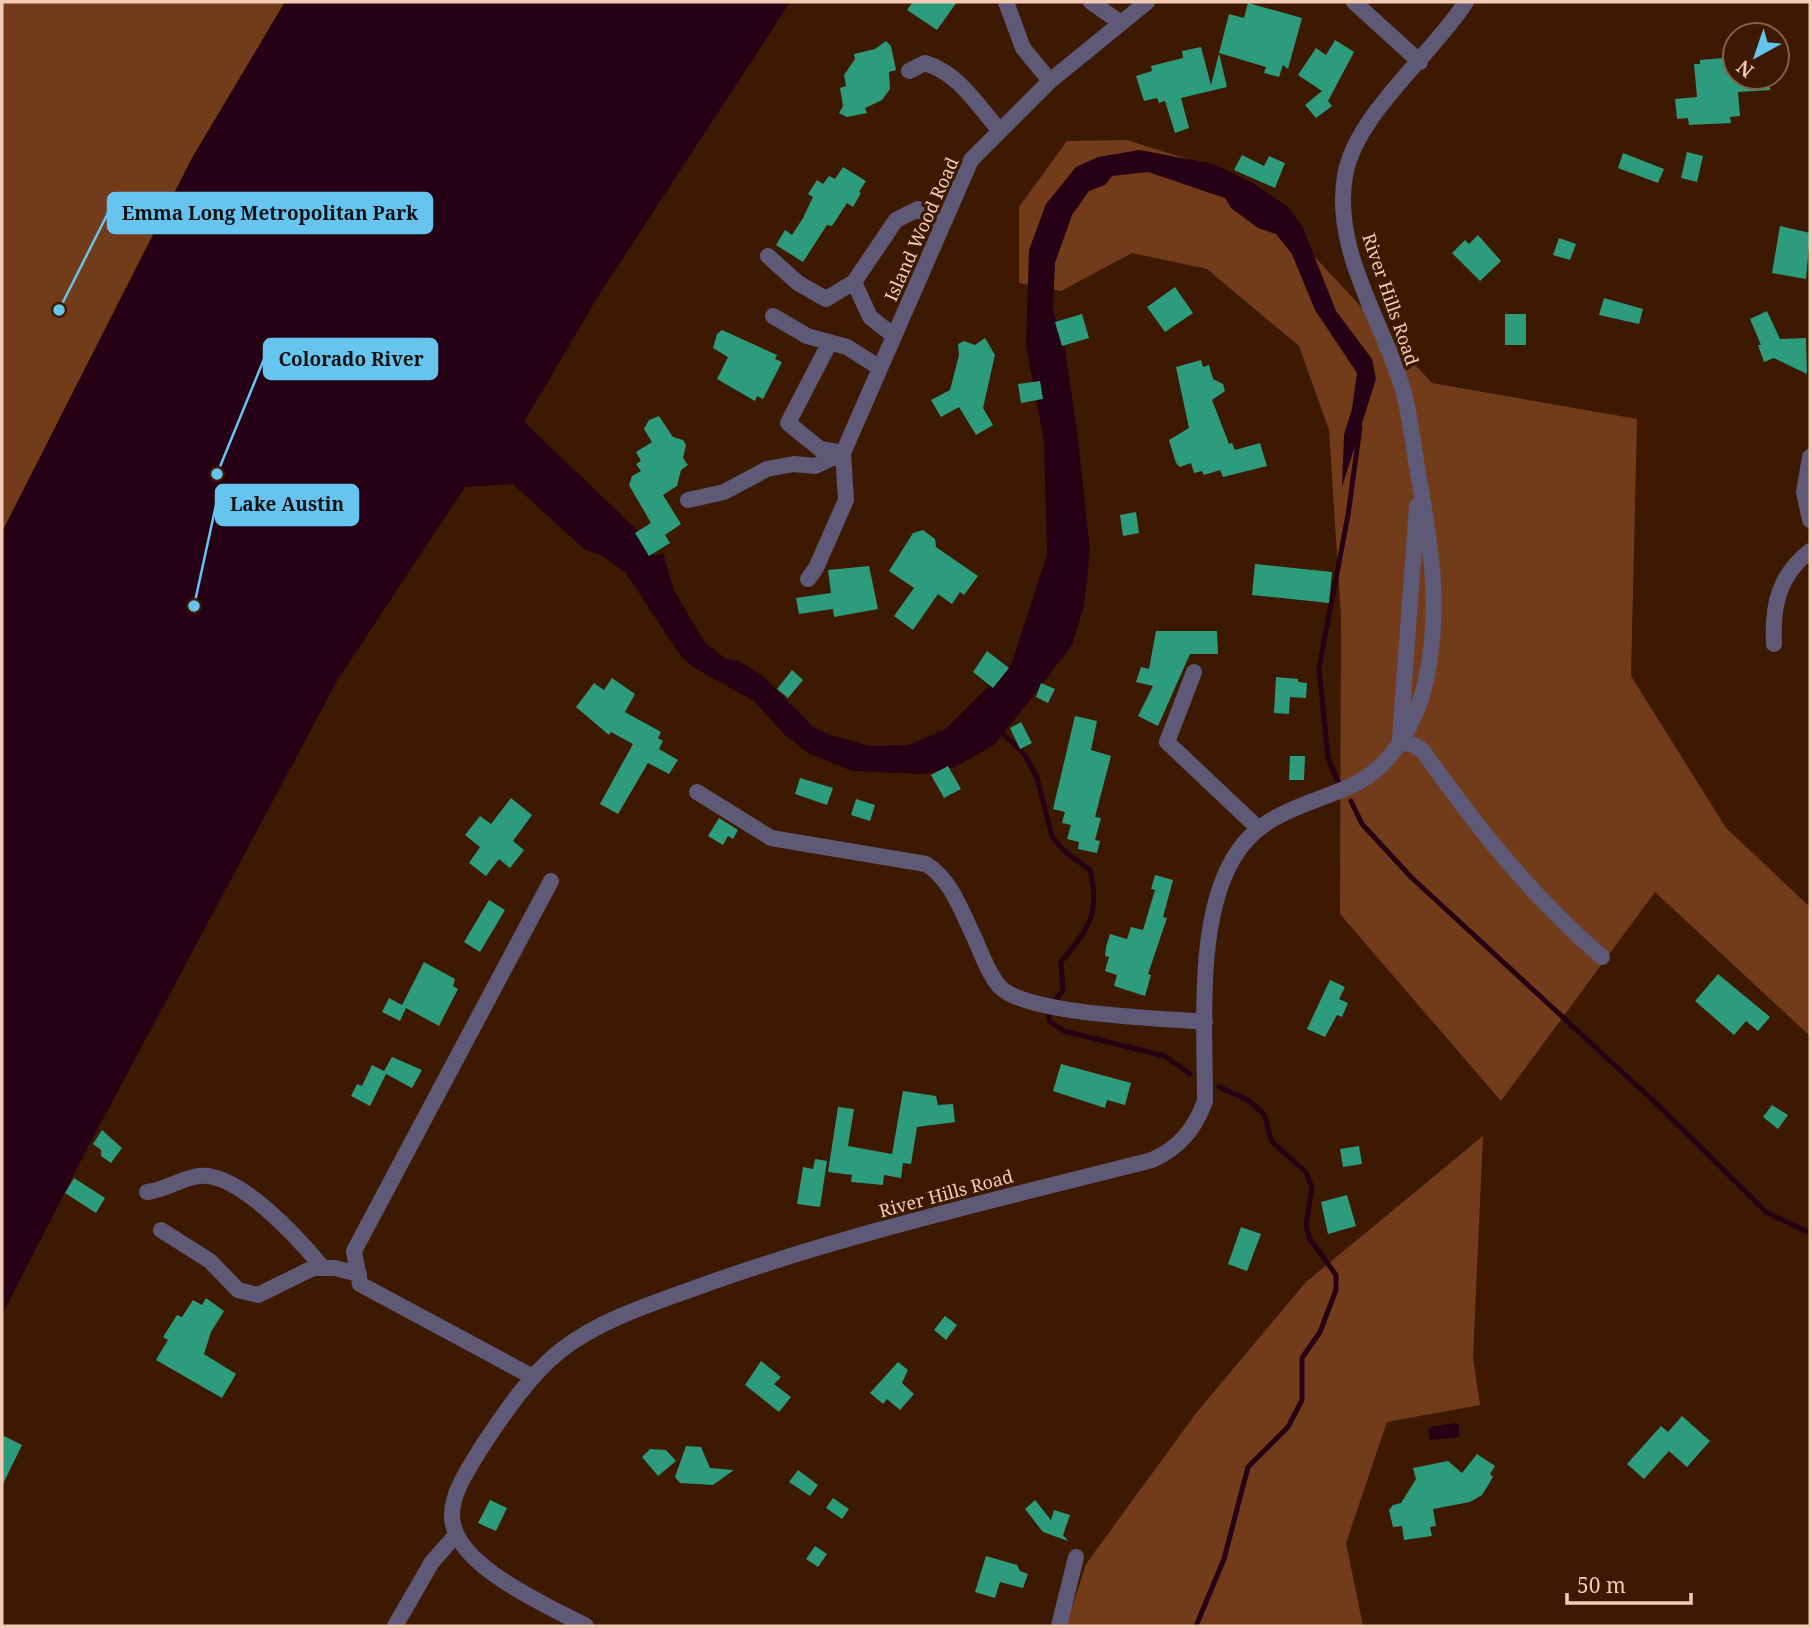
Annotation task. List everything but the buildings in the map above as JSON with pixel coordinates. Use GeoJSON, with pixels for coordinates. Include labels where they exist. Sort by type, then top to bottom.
{"type":"FeatureCollection","features":[{"type":"Feature","properties":{"kind":"street"},"geometry":{"type":"LineString","coordinates":[[1006,2],[1023,47],[1050,81]]}},
{"type":"Feature","properties":{"kind":"street"},"geometry":{"type":"LineString","coordinates":[[1091,2],[1121,23]]}},
{"type":"Feature","properties":{"kind":"street","name":"Island Wood Road"},"geometry":{"type":"LineString","coordinates":[[843,453],[971,160],[1050,81],[1147,2]]}},
{"type":"Feature","properties":{"kind":"street"},"geometry":{"type":"LineString","coordinates":[[1354,2],[1420,62]]}},
{"type":"Feature","properties":{"kind":"street","name":"River Hills Road"},"geometry":{"type":"LineString","coordinates":[[455,1535],[452,1515],[456,1495],[469,1467],[533,1377],[561,1351],[611,1322],[738,1273],[810,1249],[1152,1160],[1167,1153],[1185,1138],[1198,1120],[1205,1101],[1205,1022],[1210,928],[1231,861],[1249,835],[1274,816],[1356,784],[1382,765],[1415,718],[1426,680],[1434,626],[1435,577],[1404,394],[1351,253],[1344,215],[1345,175],[1357,140],[1377,109],[1420,62],[1466,2]]}},
{"type":"Feature","properties":{"kind":"street"},"geometry":{"type":"LineString","coordinates":[[909,71],[925,63],[939,68],[967,91],[1000,131]]}},
{"type":"Feature","properties":{"kind":"street"},"geometry":{"type":"LineString","coordinates":[[768,256],[797,283],[826,299],[854,282],[896,220],[918,209],[944,222]]}},
{"type":"Feature","properties":{"kind":"street"},"geometry":{"type":"LineString","coordinates":[[854,282],[870,317],[894,336]]}},
{"type":"Feature","properties":{"kind":"street"},"geometry":{"type":"LineString","coordinates":[[772,316],[807,336],[847,347],[880,368]]}},
{"type":"Feature","properties":{"kind":"street"},"geometry":{"type":"LineString","coordinates":[[830,342],[788,423],[820,449],[843,453]]}},
{"type":"Feature","properties":{"kind":"street"},"geometry":{"type":"LineString","coordinates":[[688,500],[724,492],[767,469],[794,464],[815,466],[843,453]]}},
{"type":"Feature","properties":{"kind":"street"},"geometry":{"type":"LineString","coordinates":[[808,579],[816,568],[846,500],[843,453]]}},
{"type":"Feature","properties":{"kind":"street"},"geometry":{"type":"LineString","coordinates":[[1810,457],[1804,492],[1810,520]]}},
{"type":"Feature","properties":{"kind":"street","name":"River Hills Road"},"geometry":{"type":"LineString","coordinates":[[1400,742],[1419,479]]}},
{"type":"Feature","properties":{"kind":"street"},"geometry":{"type":"LineString","coordinates":[[1774,644],[1773,624],[1779,589],[1787,573],[1810,551]]}},
{"type":"Feature","properties":{"kind":"street"},"geometry":{"type":"LineString","coordinates":[[1194,672],[1167,742],[1258,828]]}},
{"type":"Feature","properties":{"kind":"street"},"geometry":{"type":"LineString","coordinates":[[1400,742],[1414,745],[1423,751],[1480,831],[1545,904],[1602,957]]}},
{"type":"Feature","properties":{"kind":"street"},"geometry":{"type":"LineString","coordinates":[[697,793],[771,838],[926,864],[937,870],[952,892],[993,976],[1016,999],[1048,1007],[1205,1022]]}},
{"type":"Feature","properties":{"kind":"street"},"geometry":{"type":"LineString","coordinates":[[533,1377],[360,1284],[354,1251],[551,881]]}},
{"type":"Feature","properties":{"kind":"street"},"geometry":{"type":"LineString","coordinates":[[147,1192],[163,1190],[198,1176],[216,1177],[232,1185],[298,1237],[323,1268]]}},
{"type":"Feature","properties":{"kind":"street"},"geometry":{"type":"LineString","coordinates":[[161,1230],[210,1261],[238,1290],[248,1293],[258,1295],[313,1268],[359,1274]]}},
{"type":"Feature","properties":{"kind":"street"},"geometry":{"type":"LineString","coordinates":[[394,1626],[432,1562],[455,1535],[469,1554],[491,1572],[586,1626]]}},
{"type":"Feature","properties":{"kind":"street"},"geometry":{"type":"LineString","coordinates":[[1059,1626],[1076,1557]]}},
{"type":"Feature","properties":{"kind":"shaded area"},"geometry":{"type":"Polygon","coordinates":[[[2,2],[285,2],[192,158],[2,532],[2,2]]]}},
{"type":"Feature","properties":{"kind":"shaded area"},"geometry":{"type":"Polygon","coordinates":[[[285,2],[790,2],[597,298],[524,422],[634,527],[655,556],[663,553],[674,590],[704,642],[726,659],[739,661],[764,677],[813,727],[831,735],[870,746],[908,745],[946,729],[1012,663],[1047,554],[1044,441],[1026,345],[1029,250],[1046,204],[1076,167],[1098,157],[1140,150],[1213,164],[1253,183],[1288,207],[1303,228],[1336,311],[1372,359],[1376,379],[1342,487],[1344,435],[1352,409],[1357,373],[1315,310],[1292,254],[1276,234],[1258,228],[1231,208],[1225,198],[1148,172],[1112,176],[1105,185],[1089,191],[1072,215],[1055,263],[1053,309],[1065,349],[1090,550],[1084,606],[1072,645],[994,745],[955,767],[925,774],[852,771],[808,753],[785,735],[754,701],[691,666],[677,651],[626,573],[601,555],[585,550],[513,484],[465,487],[337,681],[88,1147],[2,1315],[2,532],[192,158],[285,2]]]}},
{"type":"Feature","properties":{"kind":"shaded area"},"geometry":{"type":"Polygon","coordinates":[[[1127,140],[1197,162],[1286,226],[1432,383],[1637,419],[1631,676],[1726,828],[1810,907],[1810,1036],[1655,892],[1501,1101],[1340,914],[1341,616],[1329,430],[1299,346],[1207,269],[1132,253],[1061,291],[1019,283],[1019,207],[1067,141],[1127,140]]]}},
{"type":"Feature","properties":{"kind":"shaded area"},"geometry":{"type":"Polygon","coordinates":[[[1483,1136],[1473,1357],[1480,1405],[1387,1422],[1346,1543],[1363,1626],[1066,1626],[1086,1564],[1197,1412],[1306,1282],[1483,1136]]]}},
{"type":"Feature","properties":{"kind":"shaded area"},"geometry":{"type":"Polygon","coordinates":[[[1459,1424],[1459,1437],[1430,1440],[1428,1429],[1459,1424]]]}},
{"type":"Feature","properties":{"kind":"waterway"},"geometry":{"type":"LineString","coordinates":[[1338,782],[1328,758],[1319,668],[1348,515],[1360,427]]}},
{"type":"Feature","properties":{"kind":"waterway"},"geometry":{"type":"LineString","coordinates":[[999,730],[1025,755],[1037,778],[1052,836],[1063,850],[1090,870],[1093,910],[1085,930],[1061,962],[1063,990],[1055,1001]]}},
{"type":"Feature","properties":{"kind":"waterway"},"geometry":{"type":"LineString","coordinates":[[1351,801],[1362,824],[1412,878],[1658,1105],[1766,1212],[1810,1233]]}},
{"type":"Feature","properties":{"kind":"waterway"},"geometry":{"type":"LineString","coordinates":[[1049,1014],[1049,1021],[1064,1031],[1165,1056],[1190,1074]]}},
{"type":"Feature","properties":{"kind":"waterway"},"geometry":{"type":"LineString","coordinates":[[1196,1626],[1224,1559],[1248,1467],[1288,1427],[1302,1400],[1302,1358],[1320,1332],[1336,1290],[1336,1275],[1310,1239],[1306,1226],[1312,1188],[1306,1172],[1272,1142],[1264,1114],[1248,1100],[1219,1087]]}},
{"type":"Feature","properties":{"kind":"place","name":"Emma Long Metropolitan Park"},"geometry":{"type":"Point","coordinates":[59,310]}},
{"type":"Feature","properties":{"kind":"place","name":"Colorado River"},"geometry":{"type":"Point","coordinates":[217,474]}},
{"type":"Feature","properties":{"kind":"place","name":"Lake Austin"},"geometry":{"type":"Point","coordinates":[194,606]}}]}
